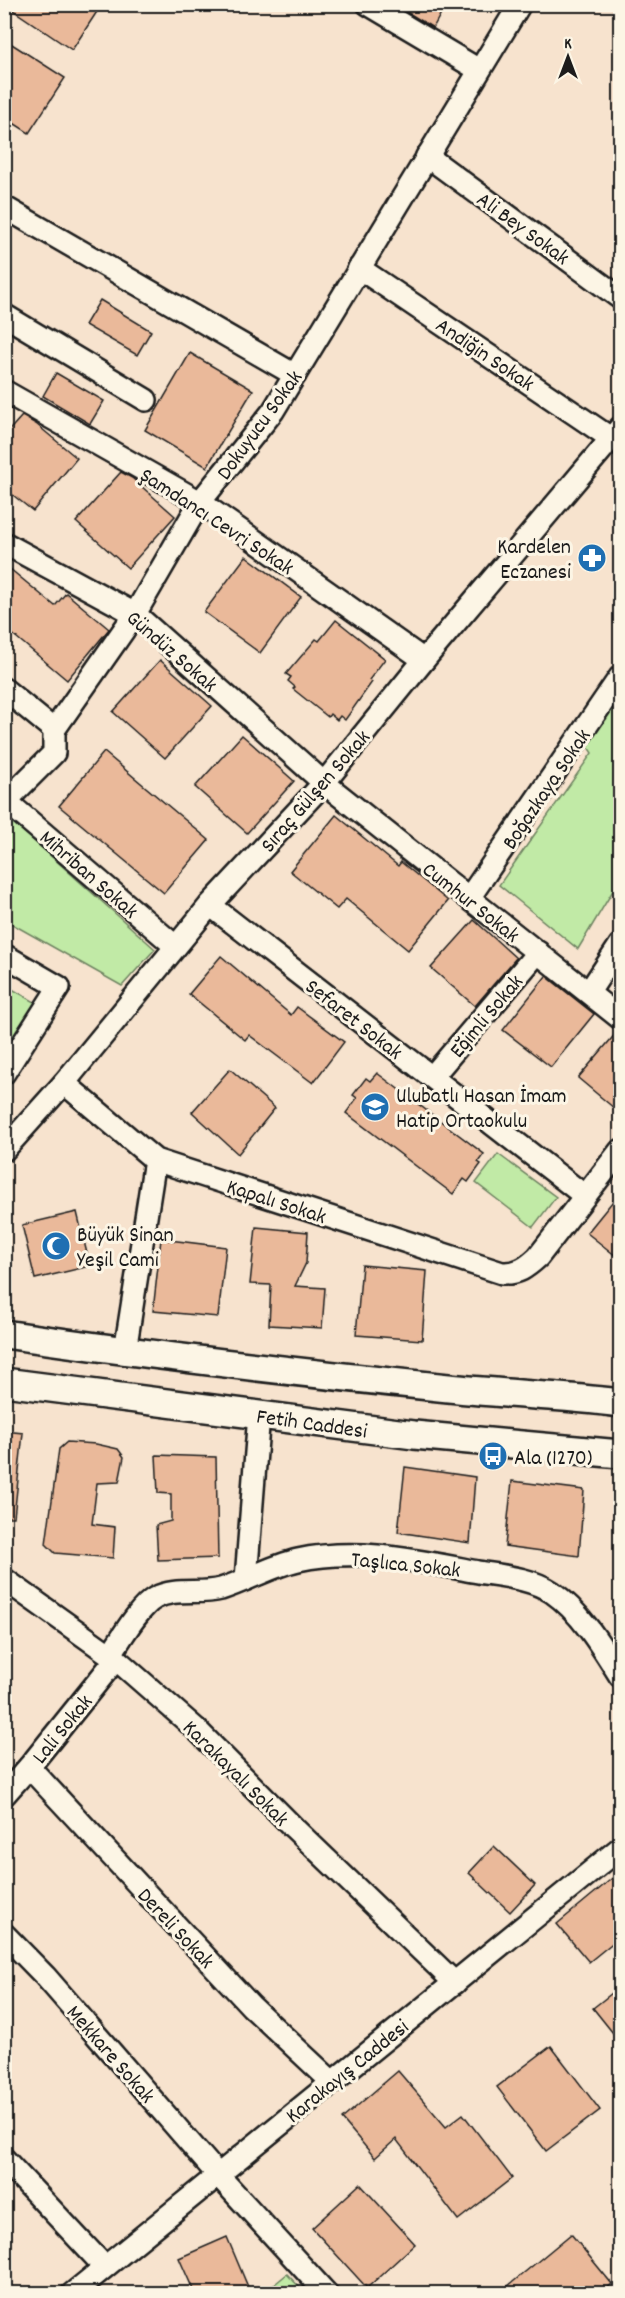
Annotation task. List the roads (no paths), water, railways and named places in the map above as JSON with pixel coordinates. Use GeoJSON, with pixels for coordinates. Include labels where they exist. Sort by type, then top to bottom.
{"type":"FeatureCollection","features":[{"type":"Feature","properties":{"kind":"main road"},"geometry":{"type":"LineString","coordinates":[[4,1334],[125,1352],[442,1388],[621,1403]]}},
{"type":"Feature","properties":{"kind":"main road","name":"Fetih Caddesi"},"geometry":{"type":"LineString","coordinates":[[4,1382],[414,1435],[621,1454]]}},
{"type":"Feature","properties":{"kind":"street"},"geometry":{"type":"LineString","coordinates":[[368,4],[479,70]]}},
{"type":"Feature","properties":{"kind":"street","name":"Dokuyucu Sokak"},"geometry":{"type":"LineString","coordinates":[[5,802],[54,753],[54,730],[135,614],[200,502],[273,411],[520,4]]}},
{"type":"Feature","properties":{"kind":"street","name":"Ali Bey Sokak"},"geometry":{"type":"LineString","coordinates":[[427,156],[621,298]]}},
{"type":"Feature","properties":{"kind":"street"},"geometry":{"type":"LineString","coordinates":[[4,207],[295,375]]}},
{"type":"Feature","properties":{"kind":"street","name":"Andiğin Sokak"},"geometry":{"type":"LineString","coordinates":[[359,268],[616,433]]}},
{"type":"Feature","properties":{"kind":"street"},"geometry":{"type":"LineString","coordinates":[[4,315],[146,400]]}},
{"type":"Feature","properties":{"kind":"street","name":"Şamdancı Cevri Sokak"},"geometry":{"type":"LineString","coordinates":[[4,391],[200,502],[424,660]]}},
{"type":"Feature","properties":{"kind":"street","name":"Sıraç Gülşen Sokak"},"geometry":{"type":"LineString","coordinates":[[4,1150],[64,1083],[210,905],[324,783],[424,660],[616,433]]}},
{"type":"Feature","properties":{"kind":"street","name":"Gündüz Sokak"},"geometry":{"type":"LineString","coordinates":[[4,543],[135,614],[324,783]]}},
{"type":"Feature","properties":{"kind":"street","name":"Boğazkaya Sokak"},"geometry":{"type":"LineString","coordinates":[[470,898],[621,677]]}},
{"type":"Feature","properties":{"kind":"street"},"geometry":{"type":"LineString","coordinates":[[4,690],[54,730]]}},
{"type":"Feature","properties":{"kind":"street","name":"Cumhur Sokak"},"geometry":{"type":"LineString","coordinates":[[324,783],[621,1018]]}},
{"type":"Feature","properties":{"kind":"street","name":"Mihriban Sokak"},"geometry":{"type":"LineString","coordinates":[[5,802],[175,946]]}},
{"type":"Feature","properties":{"kind":"street","name":"Sefaret Sokak"},"geometry":{"type":"LineString","coordinates":[[210,905],[585,1196]]}},
{"type":"Feature","properties":{"kind":"street"},"geometry":{"type":"LineString","coordinates":[[589,993],[621,945]]}},
{"type":"Feature","properties":{"kind":"street","name":"Eğimli Sokak"},"geometry":{"type":"LineString","coordinates":[[432,1077],[538,952]]}},
{"type":"Feature","properties":{"kind":"street"},"geometry":{"type":"LineString","coordinates":[[4,955],[59,987],[4,1073]]}},
{"type":"Feature","properties":{"kind":"street","name":"Kapalı Sokak"},"geometry":{"type":"LineString","coordinates":[[64,1083],[155,1160],[485,1269],[514,1274],[526,1268],[538,1257],[585,1196]]}},
{"type":"Feature","properties":{"kind":"street"},"geometry":{"type":"LineString","coordinates":[[585,1196],[621,1151]]}},
{"type":"Feature","properties":{"kind":"street"},"geometry":{"type":"LineString","coordinates":[[125,1352],[155,1160]]}},
{"type":"Feature","properties":{"kind":"street"},"geometry":{"type":"LineString","coordinates":[[246,1579],[259,1414]]}},
{"type":"Feature","properties":{"kind":"street","name":"Taşlıca Sokak"},"geometry":{"type":"LineString","coordinates":[[113,1657],[146,1605],[153,1599],[173,1592],[221,1589],[297,1560],[370,1555],[404,1558],[525,1580],[551,1592],[578,1617],[621,1676]]}},
{"type":"Feature","properties":{"kind":"street","name":"Karakayalı Sokak"},"geometry":{"type":"LineString","coordinates":[[6,1582],[113,1657],[196,1729],[294,1828],[455,1983]]}},
{"type":"Feature","properties":{"kind":"street","name":"Lali Sokak"},"geometry":{"type":"LineString","coordinates":[[4,1795],[29,1767],[113,1657]]}},
{"type":"Feature","properties":{"kind":"street","name":"Dereli Sokak"},"geometry":{"type":"LineString","coordinates":[[29,1767],[251,2006],[331,2081]]}},
{"type":"Feature","properties":{"kind":"street","name":"Karakayış Caddesi"},"geometry":{"type":"LineString","coordinates":[[72,2294],[331,2081],[621,1848]]}},
{"type":"Feature","properties":{"kind":"street","name":"Mekkare Sokak"},"geometry":{"type":"LineString","coordinates":[[4,1934],[45,1976],[218,2175],[327,2294]]}},
{"type":"Feature","properties":{"kind":"street"},"geometry":{"type":"LineString","coordinates":[[4,2159],[104,2266]]}},
{"type":"Feature","properties":{"kind":"place","name":"Kardelen Eczanesi"},"geometry":{"type":"Point","coordinates":[592,558]}},
{"type":"Feature","properties":{"kind":"place","name":"Ulubatlı Hasan İmam Hatip Ortaokulu"},"geometry":{"type":"Point","coordinates":[375,1107]}},
{"type":"Feature","properties":{"kind":"place","name":"Büyük Sinan Yeşil Cami"},"geometry":{"type":"Point","coordinates":[56,1246]}},
{"type":"Feature","properties":{"kind":"place","name":"Ala (1270)"},"geometry":{"type":"Point","coordinates":[493,1456]}}]}
